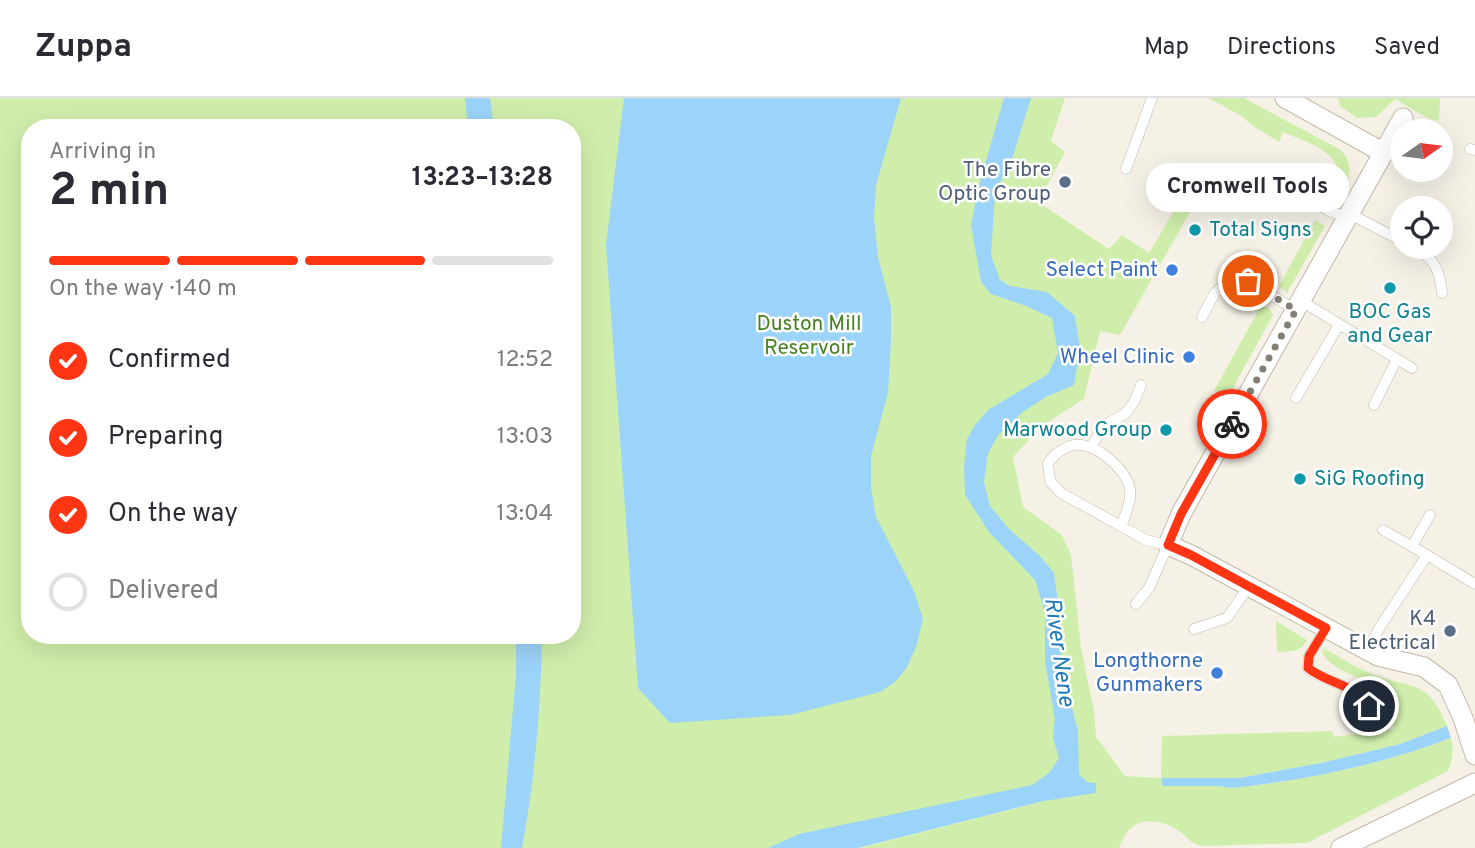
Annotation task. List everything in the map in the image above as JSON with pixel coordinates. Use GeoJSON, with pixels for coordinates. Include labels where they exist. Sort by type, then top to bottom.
{"type":"FeatureCollection","features":[{"type":"Feature","properties":{"kind":"street"},"geometry":{"type":"LineString","coordinates":[[1285,98],[1306,103],[1384,153]]}},
{"type":"Feature","properties":{"kind":"street"},"geometry":{"type":"LineString","coordinates":[[1403,118],[1181,514],[1168,545],[1378,656],[1424,667],[1448,685],[1463,718],[1475,755]]}},
{"type":"Feature","properties":{"kind":"street"},"geometry":{"type":"LineString","coordinates":[[1341,848],[1475,783]]}},
{"type":"Feature","properties":{"kind":"lane"},"geometry":{"type":"LineString","coordinates":[[1126,169],[1152,98]]}},
{"type":"Feature","properties":{"kind":"lane"},"geometry":{"type":"LineString","coordinates":[[1284,185],[1329,211],[1349,216],[1390,235]]}},
{"type":"Feature","properties":{"kind":"lane"},"geometry":{"type":"LineString","coordinates":[[1431,259],[1438,269],[1442,293]]}},
{"type":"Feature","properties":{"kind":"lane"},"geometry":{"type":"LineString","coordinates":[[1202,317],[1215,293],[1229,281],[1248,281],[1339,325],[1412,368]]}},
{"type":"Feature","properties":{"kind":"lane"},"geometry":{"type":"LineString","coordinates":[[1296,398],[1339,325]]}},
{"type":"Feature","properties":{"kind":"lane"},"geometry":{"type":"LineString","coordinates":[[1374,405],[1397,359]]}},
{"type":"Feature","properties":{"kind":"lane"},"geometry":{"type":"LineString","coordinates":[[1091,447],[1100,432],[1129,408],[1141,384]]}},
{"type":"Feature","properties":{"kind":"lane"},"geometry":{"type":"LineString","coordinates":[[1121,526],[1131,491],[1125,475],[1091,447],[1074,445],[1055,454],[1048,463],[1050,481],[1069,498],[1146,540],[1168,545],[1149,588],[1136,604]]}},
{"type":"Feature","properties":{"kind":"lane"},"geometry":{"type":"LineString","coordinates":[[1412,546],[1430,514]]}},
{"type":"Feature","properties":{"kind":"lane"},"geometry":{"type":"LineString","coordinates":[[1383,530],[1475,584]]}},
{"type":"Feature","properties":{"kind":"lane"},"geometry":{"type":"LineString","coordinates":[[1367,650],[1427,555]]}},
{"type":"Feature","properties":{"kind":"lane"},"geometry":{"type":"LineString","coordinates":[[1194,629],[1227,618],[1249,586]]}},
{"type":"Feature","properties":{"kind":"lane"},"geometry":{"type":"LineString","coordinates":[[1326,628],[1309,656],[1308,668],[1362,695],[1369,706],[1370,717]]}},
{"type":"Feature","properties":{"kind":"green space","name":"Duston Mill Reservoir"},"geometry":{"type":"Polygon","coordinates":[[[0,98],[1065,98],[1051,141],[1065,152],[1038,202],[1109,249],[1122,235],[1149,253],[1178,204],[1190,212],[1120,335],[1100,331],[1084,399],[1043,425],[1013,457],[1023,507],[1062,535],[1071,555],[1081,648],[1094,711],[1096,737],[1125,776],[1161,778],[1162,736],[1332,731],[1334,737],[1393,729],[1394,708],[1390,687],[1362,679],[1333,665],[1322,652],[1324,648],[1377,676],[1420,689],[1434,701],[1447,726],[1400,744],[1321,763],[1239,778],[1162,778],[1162,786],[1232,788],[1316,776],[1370,764],[1451,738],[1452,758],[1448,771],[1307,843],[1203,846],[1168,825],[1148,821],[1131,828],[1119,848],[860,848],[1056,798],[811,848],[0,848],[0,98]]]}},
{"type":"Feature","properties":{"kind":"green space"},"geometry":{"type":"Polygon","coordinates":[[[1208,98],[1244,98],[1341,150],[1350,169],[1338,200],[1332,196],[1338,177],[1337,166],[1326,152],[1283,132],[1279,142],[1240,115],[1208,98]]]}},
{"type":"Feature","properties":{"kind":"green space"},"geometry":{"type":"Polygon","coordinates":[[[1338,98],[1440,98],[1439,119],[1427,118],[1395,99],[1376,117],[1357,118],[1340,106],[1338,98]]]}},
{"type":"Feature","properties":{"kind":"green space"},"geometry":{"type":"Polygon","coordinates":[[[1315,220],[1325,226],[1287,293],[1279,286],[1315,220]]]}},
{"type":"Feature","properties":{"kind":"green space"},"geometry":{"type":"Polygon","coordinates":[[[1250,300],[1270,309],[1273,315],[1227,399],[1214,391],[1258,311],[1247,304],[1250,300]]]}},
{"type":"Feature","properties":{"kind":"green space"},"geometry":{"type":"Polygon","coordinates":[[[1276,621],[1307,640],[1305,644],[1295,650],[1277,652],[1276,621]]]}},
{"type":"Feature","properties":{"kind":"water"},"geometry":{"type":"Polygon","coordinates":[[[465,98],[490,98],[493,119],[467,119],[465,98]]]}},
{"type":"Feature","properties":{"kind":"water","name":"Duston Mill Reservoir"},"geometry":{"type":"Polygon","coordinates":[[[624,98],[901,98],[876,185],[874,217],[878,257],[891,307],[891,341],[888,393],[871,456],[871,488],[876,517],[914,591],[923,619],[916,647],[906,669],[895,682],[880,692],[790,715],[670,723],[638,688],[606,245],[624,98]]]}},
{"type":"Feature","properties":{"kind":"water","name":"River Nene"},"geometry":{"type":"Polygon","coordinates":[[[1004,98],[1031,98],[1013,156],[995,192],[991,256],[1000,280],[1010,286],[1047,292],[1075,316],[1080,349],[1074,385],[1046,397],[1024,411],[999,434],[988,453],[984,482],[990,506],[1009,529],[1040,556],[1054,573],[1062,631],[1061,666],[1078,731],[1079,774],[1087,782],[1096,783],[1096,793],[1044,801],[858,848],[768,848],[799,834],[1032,785],[1049,773],[1059,758],[1053,738],[1055,719],[1045,661],[1045,612],[1035,580],[989,532],[965,495],[967,439],[975,425],[988,410],[1048,374],[1058,353],[1052,318],[991,294],[981,282],[971,225],[979,185],[1004,98]]]}},
{"type":"Feature","properties":{"kind":"water"},"geometry":{"type":"Polygon","coordinates":[[[516,644],[542,644],[534,769],[522,848],[501,848],[516,674],[516,644]]]}},
{"type":"Feature","properties":{"kind":"water"},"geometry":{"type":"Polygon","coordinates":[[[1447,726],[1451,738],[1343,770],[1232,788],[1162,786],[1162,778],[1239,778],[1321,763],[1400,744],[1447,726]]]}},
{"type":"Feature","properties":{"kind":"way so far"},"geometry":{"type":"LineString","coordinates":[[1232,424],[1296,310],[1248,281]]}},
{"type":"Feature","properties":{"kind":"place","name":"The Fibre Optic Group"},"geometry":{"type":"Point","coordinates":[1065,182]}},
{"type":"Feature","properties":{"kind":"place","name":"Total Signs"},"geometry":{"type":"Point","coordinates":[1195,230]}},
{"type":"Feature","properties":{"kind":"place","name":"Select Paint"},"geometry":{"type":"Point","coordinates":[1172,270]}},
{"type":"Feature","properties":{"kind":"place","name":"Cromwell Tools"},"geometry":{"type":"Point","coordinates":[1248,281]}},
{"type":"Feature","properties":{"kind":"place","name":"BOC Gas and Gear"},"geometry":{"type":"Point","coordinates":[1390,288]}},
{"type":"Feature","properties":{"kind":"place","name":"Wheel Clinic"},"geometry":{"type":"Point","coordinates":[1189,357]}},
{"type":"Feature","properties":{"kind":"place","name":"Marwood Group"},"geometry":{"type":"Point","coordinates":[1166,430]}},
{"type":"Feature","properties":{"kind":"place","name":"SiG Roofing"},"geometry":{"type":"Point","coordinates":[1300,479]}},
{"type":"Feature","properties":{"kind":"place","name":"K4 Electrical"},"geometry":{"type":"Point","coordinates":[1450,631]}},
{"type":"Feature","properties":{"kind":"place","name":"Longthorne Gunmakers"},"geometry":{"type":"Point","coordinates":[1217,673]}},
{"type":"Feature","properties":{"kind":"route"},"geometry":{"type":"LineString","coordinates":[[1232,424],[1181,514],[1168,545],[1326,628],[1309,656],[1308,668],[1362,695],[1369,706]]}}]}
